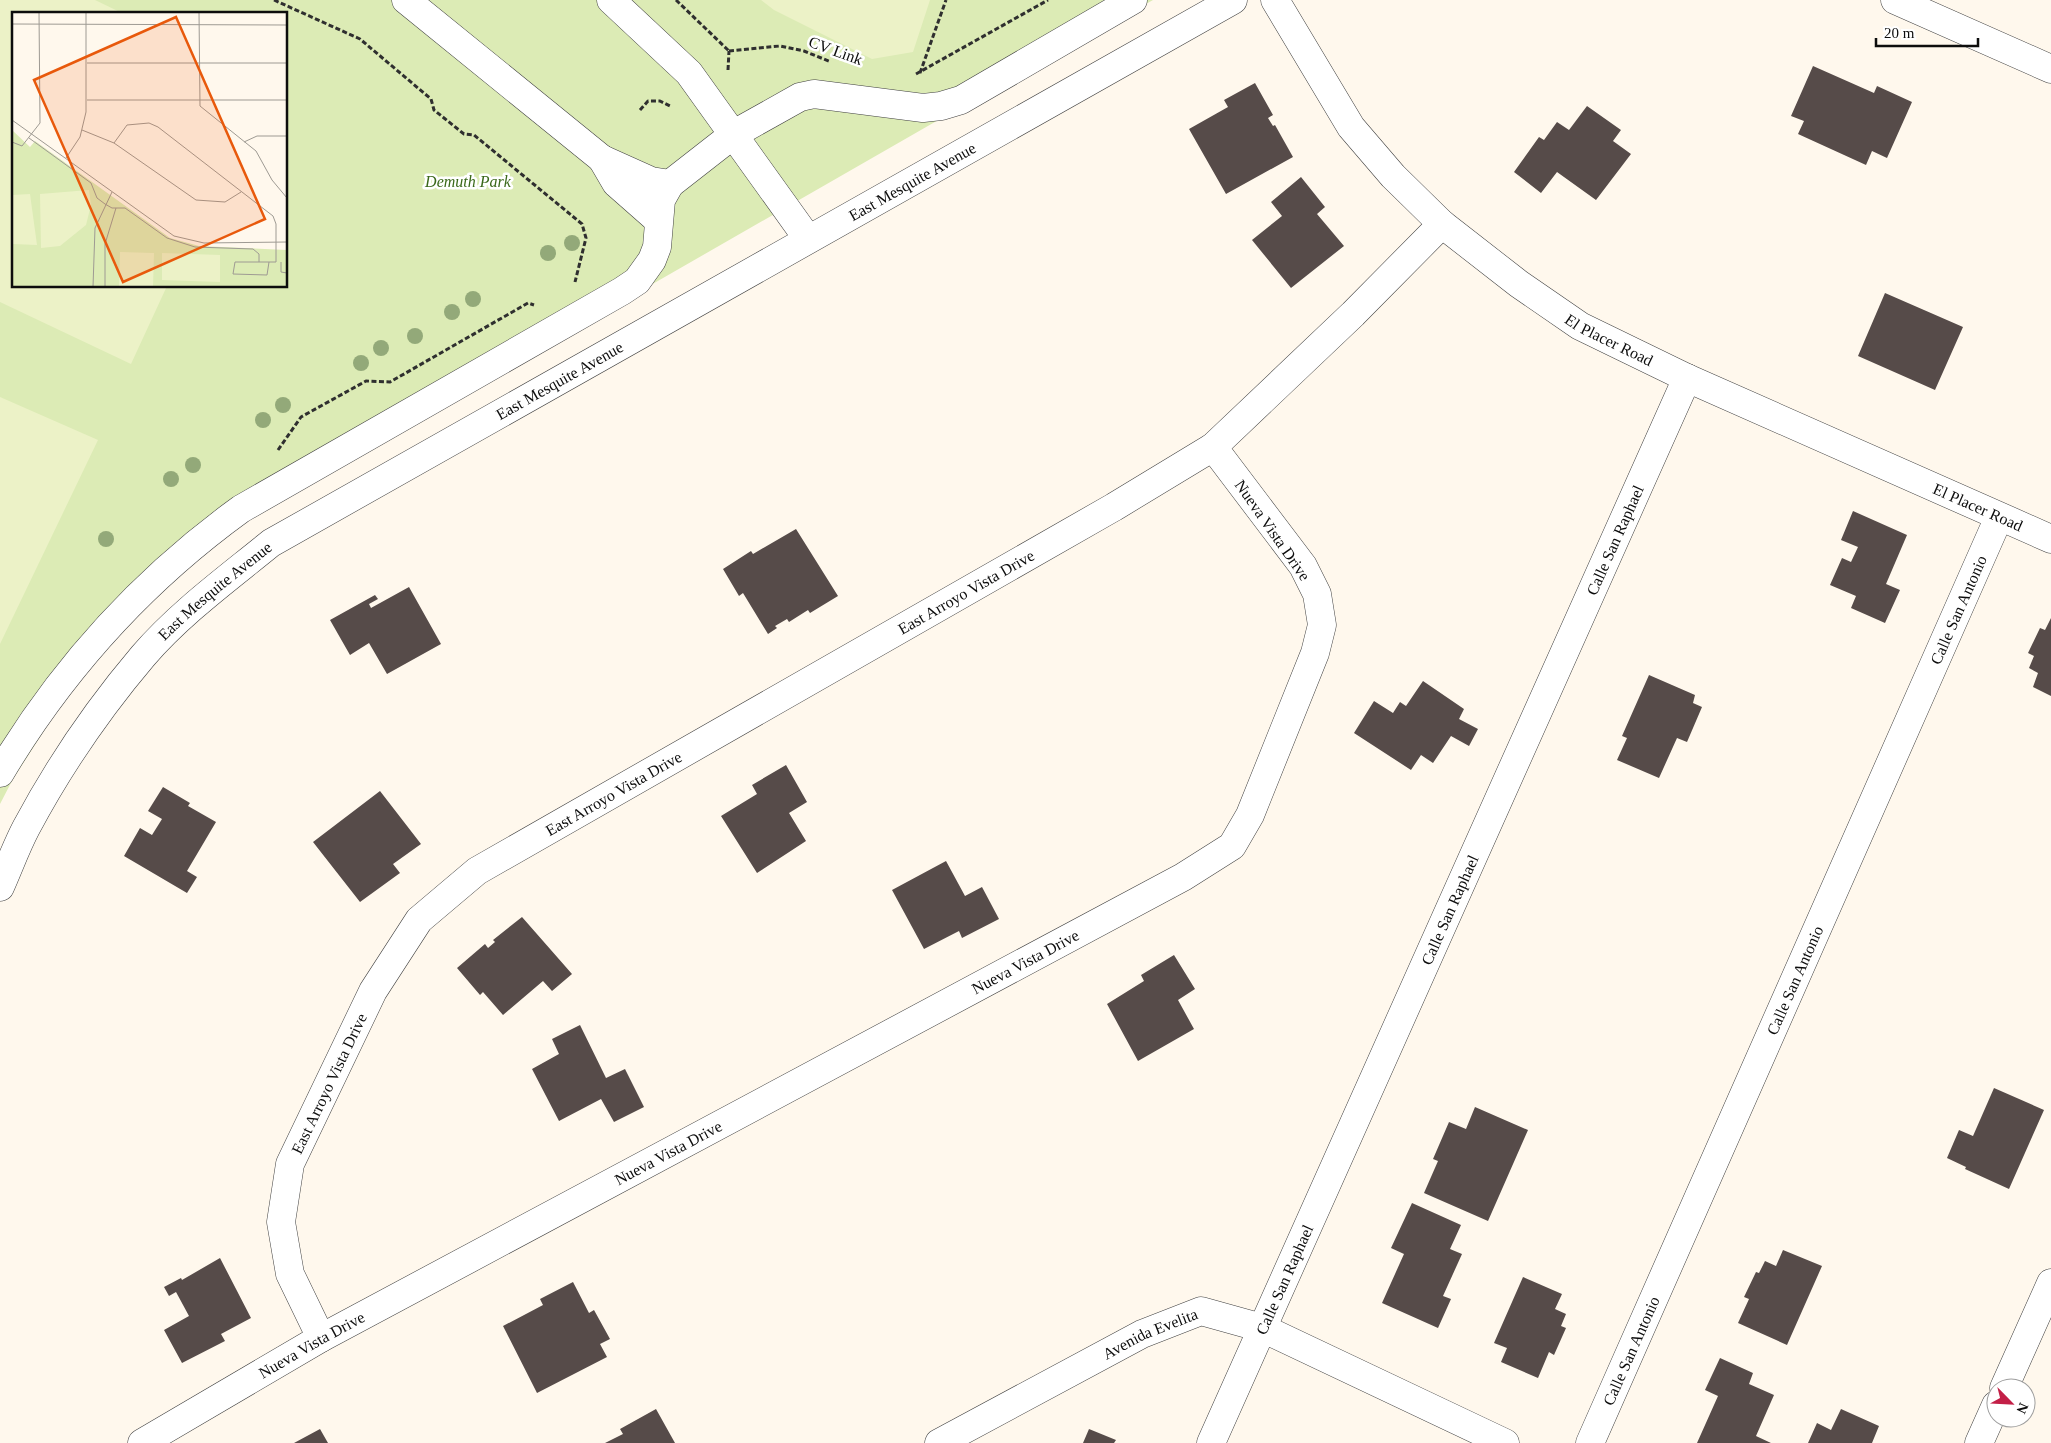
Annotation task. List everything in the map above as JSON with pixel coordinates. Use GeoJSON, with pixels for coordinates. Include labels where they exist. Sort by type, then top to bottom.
{"type":"FeatureCollection","features":[{"type":"Feature","properties":{"kind":"street"},"geometry":{"type":"LineString","coordinates":[[406,0],[602,159],[651,181],[670,184]]}},
{"type":"Feature","properties":{"kind":"street"},"geometry":{"type":"LineString","coordinates":[[611,0],[689,73],[808,239]]}},
{"type":"Feature","properties":{"kind":"street"},"geometry":{"type":"LineString","coordinates":[[0,773],[21,738],[57,687],[102,633],[148,585],[207,533],[241,509],[622,291],[636,281],[652,260],[656,247],[661,200],[670,184],[734,134],[800,97],[814,94],[923,108],[941,106],[960,100],[1133,0]]}},
{"type":"Feature","properties":{"kind":"street","name":"East Mesquite Avenue"},"geometry":{"type":"LineString","coordinates":[[0,887],[26,829],[67,758],[95,715],[151,648],[197,604],[270,543],[1233,0]]}},
{"type":"Feature","properties":{"kind":"street","name":"El Placer Road"},"geometry":{"type":"LineString","coordinates":[[1275,0],[1351,127],[1393,176],[1442,224],[1520,284],[1580,326],[1687,378],[2051,540]]}},
{"type":"Feature","properties":{"kind":"street"},"geometry":{"type":"LineString","coordinates":[[1895,0],[2051,69]]}},
{"type":"Feature","properties":{"kind":"street"},"geometry":{"type":"LineString","coordinates":[[602,159],[616,182],[658,220]]}},
{"type":"Feature","properties":{"kind":"street"},"geometry":{"type":"LineString","coordinates":[[1213,446],[1354,314],[1442,224]]}},
{"type":"Feature","properties":{"kind":"street","name":"Calle San Raphael"},"geometry":{"type":"LineString","coordinates":[[1212,1443],[1687,378]]}},
{"type":"Feature","properties":{"kind":"street","name":"Nueva Vista Drive"},"geometry":{"type":"LineString","coordinates":[[142,1443],[321,1338],[1183,877],[1232,846],[1250,815],[1315,653],[1322,625],[1316,594],[1302,566],[1213,446]]}},
{"type":"Feature","properties":{"kind":"street","name":"East Arroyo Vista Drive"},"geometry":{"type":"LineString","coordinates":[[321,1338],[290,1274],[281,1222],[290,1164],[373,991],[419,920],[477,871],[1106,512],[1213,446]]}},
{"type":"Feature","properties":{"kind":"street","name":"Calle San Antonio"},"geometry":{"type":"LineString","coordinates":[[1590,1443],[1999,517]]}},
{"type":"Feature","properties":{"kind":"street"},"geometry":{"type":"LineString","coordinates":[[2008,1378],[2051,1283]]}},
{"type":"Feature","properties":{"kind":"street","name":"Avenida Evelita"},"geometry":{"type":"LineString","coordinates":[[938,1443],[1142,1334],[1201,1312],[1262,1328],[1505,1443]]}},
{"type":"Feature","properties":{"kind":"street"},"geometry":{"type":"LineString","coordinates":[[1979,1443],[1986,1427]]}},
{"type":"Feature","properties":{"kind":"path"},"geometry":{"type":"LineString","coordinates":[[274,0],[360,39],[431,99],[434,110],[464,134],[474,135],[582,224],[586,238],[572,291]]}},
{"type":"Feature","properties":{"kind":"path"},"geometry":{"type":"LineString","coordinates":[[676,0],[729,51],[727,69],[732,76]]}},
{"type":"Feature","properties":{"kind":"path"},"geometry":{"type":"LineString","coordinates":[[920,74],[946,0]]}},
{"type":"Feature","properties":{"kind":"path"},"geometry":{"type":"LineString","coordinates":[[912,75],[920,74],[1048,0]]}},
{"type":"Feature","properties":{"kind":"path","name":"CV Link"},"geometry":{"type":"LineString","coordinates":[[729,51],[780,46],[804,51],[840,66]]}},
{"type":"Feature","properties":{"kind":"path"},"geometry":{"type":"LineString","coordinates":[[640,110],[648,102],[660,101],[678,110]]}},
{"type":"Feature","properties":{"kind":"path"},"geometry":{"type":"LineString","coordinates":[[270,454],[278,450],[301,418],[366,381],[390,382],[528,303],[536,305]]}},
{"type":"Feature","properties":{"kind":"green space","name":"Demuth Park"},"geometry":{"type":"Polygon","coordinates":[[[0,0],[1153,0],[954,111],[278,499],[198,557],[124,629],[63,701],[13,779],[0,804],[0,0]]]}},
{"type":"Feature","properties":{"kind":"green space"},"geometry":{"type":"Polygon","coordinates":[[[0,0],[95,0],[120,12],[12,12],[12,288],[166,288],[131,364],[0,302],[0,0]]]}},
{"type":"Feature","properties":{"kind":"green space"},"geometry":{"type":"Polygon","coordinates":[[[761,0],[930,0],[913,52],[872,59],[774,10],[761,0]]]}},
{"type":"Feature","properties":{"kind":"green space"},"geometry":{"type":"Polygon","coordinates":[[[0,397],[98,440],[0,644],[0,397]]]}},
{"type":"Feature","properties":{"kind":"building"},"geometry":{"type":"Polygon","coordinates":[[[1813,66],[1874,93],[1877,86],[1912,102],[1887,158],[1872,151],[1866,165],[1798,134],[1804,121],[1791,116],[1813,66]]]}},
{"type":"Feature","properties":{"kind":"building"},"geometry":{"type":"Polygon","coordinates":[[[1255,83],[1273,115],[1268,118],[1273,126],[1275,125],[1293,157],[1226,194],[1189,129],[1228,107],[1224,100],[1255,83]]]}},
{"type":"Feature","properties":{"kind":"building"},"geometry":{"type":"Polygon","coordinates":[[[1587,106],[1621,130],[1613,141],[1631,154],[1596,200],[1557,172],[1541,193],[1514,172],[1539,137],[1544,140],[1557,122],[1569,130],[1587,106]]]}},
{"type":"Feature","properties":{"kind":"building"},"geometry":{"type":"Polygon","coordinates":[[[1301,177],[1325,207],[1317,214],[1344,246],[1291,288],[1252,240],[1282,216],[1271,202],[1301,177]]]}},
{"type":"Feature","properties":{"kind":"building"},"geometry":{"type":"Polygon","coordinates":[[[1885,293],[1963,327],[1935,390],[1858,356],[1885,293]]]}},
{"type":"Feature","properties":{"kind":"building"},"geometry":{"type":"Polygon","coordinates":[[[1853,511],[1907,535],[1886,584],[1900,590],[1885,623],[1851,608],[1856,596],[1830,585],[1842,558],[1851,562],[1858,547],[1841,540],[1853,511]]]}},
{"type":"Feature","properties":{"kind":"building"},"geometry":{"type":"Polygon","coordinates":[[[796,529],[838,596],[810,613],[808,610],[789,622],[787,619],[775,626],[777,628],[768,634],[743,593],[739,596],[723,569],[751,551],[753,554],[796,529]]]}},
{"type":"Feature","properties":{"kind":"building"},"geometry":{"type":"Polygon","coordinates":[[[409,587],[441,644],[387,674],[369,643],[350,655],[330,620],[375,595],[378,599],[369,604],[371,608],[409,587]]]}},
{"type":"Feature","properties":{"kind":"building"},"geometry":{"type":"Polygon","coordinates":[[[2051,618],[2051,696],[2033,687],[2038,673],[2029,668],[2034,656],[2028,653],[2040,628],[2045,630],[2051,618]]]}},
{"type":"Feature","properties":{"kind":"building"},"geometry":{"type":"Polygon","coordinates":[[[1649,675],[1695,695],[1693,703],[1702,707],[1687,742],[1677,738],[1659,778],[1617,760],[1627,738],[1622,736],[1649,675]]]}},
{"type":"Feature","properties":{"kind":"building"},"geometry":{"type":"Polygon","coordinates":[[[1423,681],[1464,709],[1459,719],[1478,729],[1469,746],[1451,736],[1433,763],[1421,755],[1411,770],[1354,733],[1374,701],[1393,713],[1400,702],[1406,706],[1423,681]]]}},
{"type":"Feature","properties":{"kind":"building"},"geometry":{"type":"Polygon","coordinates":[[[786,765],[807,802],[789,813],[806,841],[757,873],[721,816],[757,794],[752,785],[786,765]]]}},
{"type":"Feature","properties":{"kind":"building"},"geometry":{"type":"Polygon","coordinates":[[[163,787],[190,803],[188,806],[216,822],[187,871],[197,877],[187,893],[124,856],[140,828],[152,835],[162,819],[148,811],[163,787]]]}},
{"type":"Feature","properties":{"kind":"building"},"geometry":{"type":"Polygon","coordinates":[[[380,791],[421,844],[393,864],[400,873],[360,902],[313,842],[380,791]]]}},
{"type":"Feature","properties":{"kind":"building"},"geometry":{"type":"Polygon","coordinates":[[[946,861],[965,896],[982,887],[999,919],[962,938],[959,931],[924,949],[892,890],[946,861]]]}},
{"type":"Feature","properties":{"kind":"building"},"geometry":{"type":"Polygon","coordinates":[[[522,917],[572,974],[552,991],[543,981],[503,1015],[483,992],[480,995],[457,968],[485,944],[488,948],[495,942],[493,940],[522,917]]]}},
{"type":"Feature","properties":{"kind":"building"},"geometry":{"type":"Polygon","coordinates":[[[1174,955],[1195,989],[1178,1000],[1194,1029],[1138,1061],[1107,1004],[1144,981],[1141,975],[1174,955]]]}},
{"type":"Feature","properties":{"kind":"building"},"geometry":{"type":"Polygon","coordinates":[[[580,1025],[606,1078],[625,1069],[644,1107],[614,1122],[601,1099],[559,1121],[532,1069],[559,1054],[552,1039],[580,1025]]]}},
{"type":"Feature","properties":{"kind":"building"},"geometry":{"type":"Polygon","coordinates":[[[1994,1088],[2044,1110],[2009,1189],[1965,1169],[1966,1167],[1947,1158],[1959,1130],[1973,1136],[1994,1088]]]}},
{"type":"Feature","properties":{"kind":"building"},"geometry":{"type":"Polygon","coordinates":[[[1475,1107],[1528,1130],[1488,1221],[1424,1193],[1438,1161],[1433,1159],[1449,1122],[1466,1129],[1475,1107]]]}},
{"type":"Feature","properties":{"kind":"building"},"geometry":{"type":"Polygon","coordinates":[[[1412,1203],[1461,1225],[1450,1249],[1462,1254],[1443,1296],[1451,1299],[1438,1328],[1382,1303],[1404,1254],[1391,1248],[1412,1203]]]}},
{"type":"Feature","properties":{"kind":"building"},"geometry":{"type":"Polygon","coordinates":[[[1783,1250],[1822,1266],[1787,1345],[1738,1323],[1749,1299],[1744,1297],[1756,1272],[1759,1273],[1765,1261],[1776,1266],[1783,1250]]]}},
{"type":"Feature","properties":{"kind":"building"},"geometry":{"type":"Polygon","coordinates":[[[220,1258],[251,1318],[221,1334],[225,1341],[182,1363],[164,1330],[189,1316],[176,1292],[169,1296],[164,1287],[181,1278],[182,1280],[220,1258]]]}},
{"type":"Feature","properties":{"kind":"building"},"geometry":{"type":"Polygon","coordinates":[[[1523,1277],[1562,1294],[1555,1309],[1566,1314],[1561,1326],[1566,1328],[1554,1355],[1549,1352],[1538,1378],[1501,1362],[1507,1348],[1494,1343],[1523,1277]]]}},
{"type":"Feature","properties":{"kind":"building"},"geometry":{"type":"Polygon","coordinates":[[[573,1282],[589,1313],[594,1310],[610,1339],[600,1344],[607,1357],[537,1393],[503,1326],[543,1305],[540,1299],[573,1282]]]}},
{"type":"Feature","properties":{"kind":"building"},"geometry":{"type":"Polygon","coordinates":[[[1720,1358],[1753,1373],[1749,1384],[1774,1395],[1756,1436],[1771,1443],[1697,1443],[1718,1396],[1705,1390],[1720,1358]]]}},
{"type":"Feature","properties":{"kind":"building"},"geometry":{"type":"Polygon","coordinates":[[[656,1409],[675,1443],[605,1443],[623,1434],[620,1429],[656,1409]]]}},
{"type":"Feature","properties":{"kind":"building"},"geometry":{"type":"Polygon","coordinates":[[[1841,1409],[1879,1426],[1872,1443],[1808,1443],[1817,1423],[1831,1430],[1841,1409]]]}},
{"type":"Feature","properties":{"kind":"building"},"geometry":{"type":"Polygon","coordinates":[[[320,1429],[328,1443],[294,1443],[320,1429]]]}},
{"type":"Feature","properties":{"kind":"building"},"geometry":{"type":"Polygon","coordinates":[[[1089,1429],[1116,1440],[1114,1443],[1083,1443],[1089,1429]]]}}]}
